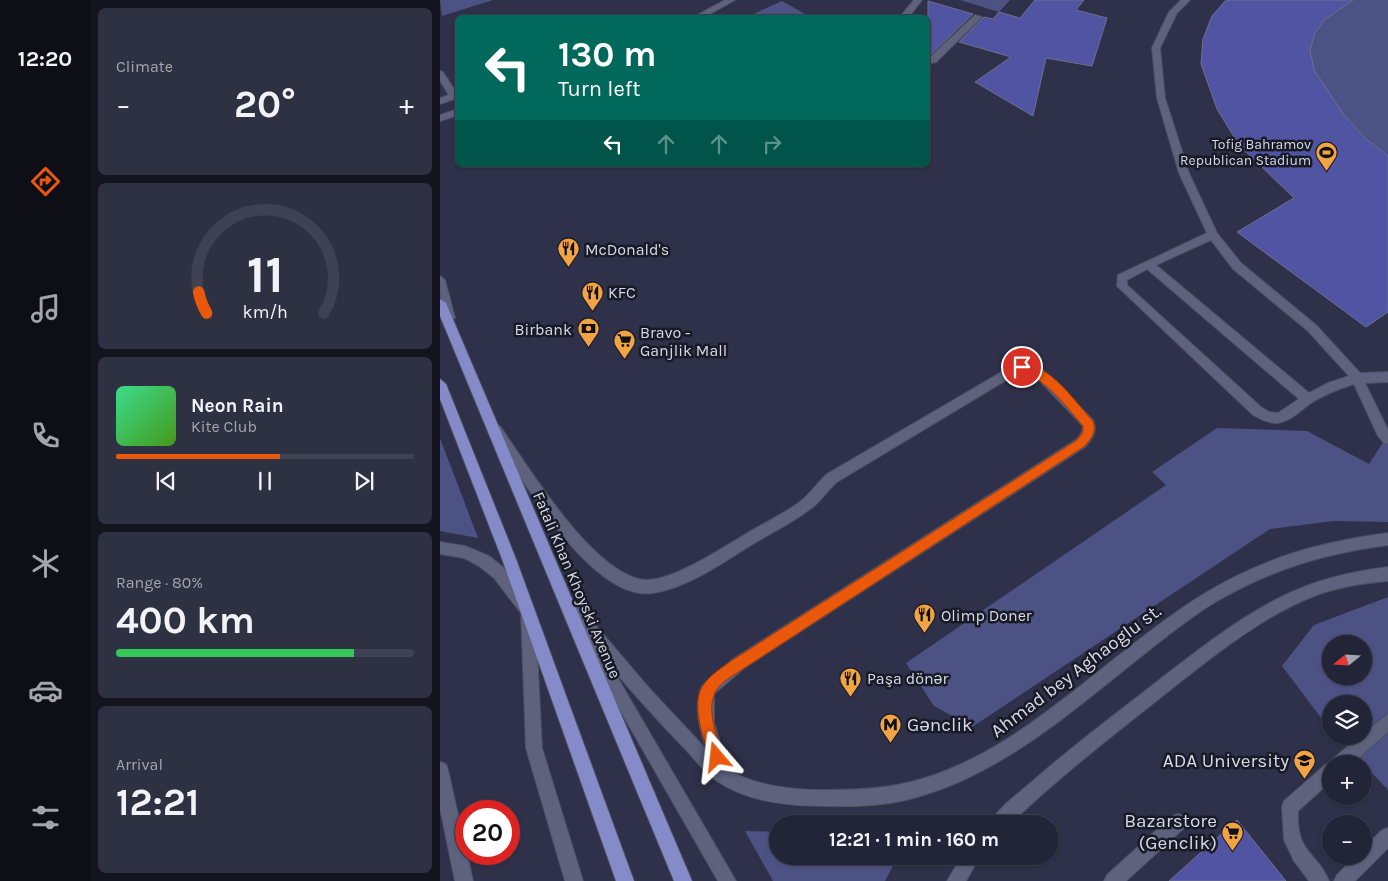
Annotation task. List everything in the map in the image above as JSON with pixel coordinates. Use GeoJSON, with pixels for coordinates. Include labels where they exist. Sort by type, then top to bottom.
{"type":"FeatureCollection","features":[{"type":"Feature","properties":{"kind":"main road","name":"Fatali Khan Khoyski Avenue"},"geometry":{"type":"LineString","coordinates":[[440,303],[682,881]]}},
{"type":"Feature","properties":{"kind":"main road"},"geometry":{"type":"LineString","coordinates":[[440,384],[528,611],[625,881]]}},
{"type":"Feature","properties":{"kind":"street"},"geometry":{"type":"LineString","coordinates":[[702,15],[731,0]]}},
{"type":"Feature","properties":{"kind":"street"},"geometry":{"type":"LineString","coordinates":[[906,15],[918,0]]}},
{"type":"Feature","properties":{"kind":"street"},"geometry":{"type":"LineString","coordinates":[[1186,0],[1173,12],[1156,48],[1161,98],[1184,173],[1213,235],[1237,266],[1312,328],[1357,378],[1382,432],[1388,439]]}},
{"type":"Feature","properties":{"kind":"street"},"geometry":{"type":"LineString","coordinates":[[930,61],[934,60],[978,17]]}},
{"type":"Feature","properties":{"kind":"street"},"geometry":{"type":"LineString","coordinates":[[440,74],[455,94]]}},
{"type":"Feature","properties":{"kind":"street"},"geometry":{"type":"LineString","coordinates":[[440,101],[455,95]]}},
{"type":"Feature","properties":{"kind":"street"},"geometry":{"type":"LineString","coordinates":[[440,118],[455,113]]}},
{"type":"Feature","properties":{"kind":"street"},"geometry":{"type":"LineString","coordinates":[[1213,235],[1148,264],[1122,278],[1122,286],[1257,411],[1270,420],[1278,420],[1308,399],[1332,386],[1357,378],[1388,378]]}},
{"type":"Feature","properties":{"kind":"street"},"geometry":{"type":"LineString","coordinates":[[1148,264],[1308,399]]}},
{"type":"Feature","properties":{"kind":"street"},"geometry":{"type":"LineString","coordinates":[[440,280],[451,328]]}},
{"type":"Feature","properties":{"kind":"street"},"geometry":{"type":"LineString","coordinates":[[490,422],[565,527],[596,562],[621,579],[640,587],[663,583],[692,572],[804,507],[815,498],[832,478],[1022,367],[1039,373],[1089,424],[1088,434],[1081,443],[738,664],[718,679],[707,691],[706,723],[722,774]]}},
{"type":"Feature","properties":{"kind":"street","name":"Ahmad bey Aghaoglu st."},"geometry":{"type":"LineString","coordinates":[[564,598],[664,718],[722,774],[752,788],[784,795],[841,800],[880,797],[939,782],[970,770],[1005,751],[1039,727],[1174,622],[1220,592],[1261,572],[1320,550],[1388,538]]}},
{"type":"Feature","properties":{"kind":"street"},"geometry":{"type":"LineString","coordinates":[[440,548],[465,552],[484,561],[498,573],[528,611],[534,748],[574,881]]}},
{"type":"Feature","properties":{"kind":"street"},"geometry":{"type":"LineString","coordinates":[[1007,815],[1116,723],[1210,650],[1252,622],[1286,602],[1336,582],[1388,574]]}},
{"type":"Feature","properties":{"kind":"street"},"geometry":{"type":"LineString","coordinates":[[564,598],[727,881]]}},
{"type":"Feature","properties":{"kind":"street"},"geometry":{"type":"LineString","coordinates":[[1350,755],[1388,722]]}},
{"type":"Feature","properties":{"kind":"street"},"geometry":{"type":"LineString","coordinates":[[440,770],[464,881]]}},
{"type":"Feature","properties":{"kind":"street"},"geometry":{"type":"LineString","coordinates":[[1320,881],[1295,850],[1288,827],[1290,807],[1322,779]]}},
{"type":"Feature","properties":{"kind":"street"},"geometry":{"type":"LineString","coordinates":[[1113,881],[1178,822]]}},
{"type":"Feature","properties":{"kind":"street"},"geometry":{"type":"LineString","coordinates":[[1343,881],[1388,836]]}},
{"type":"Feature","properties":{"kind":"street"},"geometry":{"type":"LineString","coordinates":[[956,881],[966,865]]}},
{"type":"Feature","properties":{"kind":"shaded area"},"geometry":{"type":"Polygon","coordinates":[[[440,0],[493,0],[442,16],[440,0]]]}},
{"type":"Feature","properties":{"kind":"shaded area"},"geometry":{"type":"Polygon","coordinates":[[[960,0],[1010,0],[999,12],[960,0]]]}},
{"type":"Feature","properties":{"kind":"shaded area","name":"Tofig Bahramov Republican Stadium"},"geometry":{"type":"Polygon","coordinates":[[[1226,0],[1388,0],[1388,312],[1366,327],[1237,232],[1294,198],[1201,65],[1207,30],[1214,15],[1226,0]]]}},
{"type":"Feature","properties":{"kind":"shaded area"},"geometry":{"type":"Polygon","coordinates":[[[782,1],[805,14],[804,15],[751,15],[782,1]]]}},
{"type":"Feature","properties":{"kind":"shaded area"},"geometry":{"type":"Polygon","coordinates":[[[1217,428],[1307,431],[1369,464],[1388,435],[1388,522],[1334,521],[1270,529],[972,727],[934,706],[906,663],[1166,485],[1152,472],[1217,428]]]}},
{"type":"Feature","properties":{"kind":"shaded area"},"geometry":{"type":"Polygon","coordinates":[[[440,438],[478,538],[440,531],[440,438]]]}},
{"type":"Feature","properties":{"kind":"shaded area"},"geometry":{"type":"Polygon","coordinates":[[[1388,597],[1388,790],[1372,773],[1372,755],[1355,755],[1346,745],[1372,745],[1372,695],[1322,695],[1322,719],[1282,666],[1314,625],[1388,597]]]}},
{"type":"Feature","properties":{"kind":"shaded area"},"geometry":{"type":"Polygon","coordinates":[[[745,831],[769,832],[769,865],[893,865],[885,881],[773,881],[745,831]]]}},
{"type":"Feature","properties":{"kind":"building"},"geometry":{"type":"Polygon","coordinates":[[[1035,0],[1084,0],[1076,10],[1107,18],[1092,66],[1046,58],[1033,116],[975,82],[1011,57],[959,42],[984,17],[993,19],[999,12],[1020,18],[1035,0]]]}},
{"type":"Feature","properties":{"kind":"building","name":"Tofig Bahramov Republican Stadium"},"geometry":{"type":"Polygon","coordinates":[[[1226,0],[1353,0],[1324,20],[1315,33],[1310,50],[1314,70],[1344,115],[1366,139],[1388,156],[1388,312],[1366,327],[1237,232],[1294,198],[1239,145],[1217,109],[1201,64],[1203,39],[1212,16],[1226,0]]]}},
{"type":"Feature","properties":{"kind":"building"},"geometry":{"type":"Polygon","coordinates":[[[928,1],[973,14],[930,55],[930,15],[928,15],[928,1]]]}},
{"type":"Feature","properties":{"kind":"building","name":"Bazarstore (Genclik)"},"geometry":{"type":"Polygon","coordinates":[[[1237,820],[1286,881],[1169,881],[1237,820]]]}},
{"type":"Feature","properties":{"kind":"place","name":"Tofig Bahramov Republican Stadium"},"geometry":{"type":"Point","coordinates":[1327,171]}},
{"type":"Feature","properties":{"kind":"place","name":"McDonald's"},"geometry":{"type":"Point","coordinates":[569,268]}},
{"type":"Feature","properties":{"kind":"place","name":"KFC"},"geometry":{"type":"Point","coordinates":[592,311]}},
{"type":"Feature","properties":{"kind":"place","name":"Birbank"},"geometry":{"type":"Point","coordinates":[588,348]}},
{"type":"Feature","properties":{"kind":"place","name":"Bravo - Ganjlik Mall"},"geometry":{"type":"Point","coordinates":[624,360]}},
{"type":"Feature","properties":{"kind":"place","name":"Olimp Doner"},"geometry":{"type":"Point","coordinates":[925,634]}},
{"type":"Feature","properties":{"kind":"place","name":"Paşa dönər"},"geometry":{"type":"Point","coordinates":[851,697]}},
{"type":"Feature","properties":{"kind":"place","name":"Gənclik"},"geometry":{"type":"Point","coordinates":[891,744]}},
{"type":"Feature","properties":{"kind":"place","name":"ADA University"},"geometry":{"type":"Point","coordinates":[1305,780]}},
{"type":"Feature","properties":{"kind":"place","name":"Bazarstore (Genclik)"},"geometry":{"type":"Point","coordinates":[1233,851]}},
{"type":"Feature","properties":{"kind":"route"},"geometry":{"type":"LineString","coordinates":[[717,757],[706,723],[706,704],[707,691],[718,679],[738,664],[1081,443],[1088,434],[1089,424],[1047,379],[1030,368],[1022,367]]}}]}
